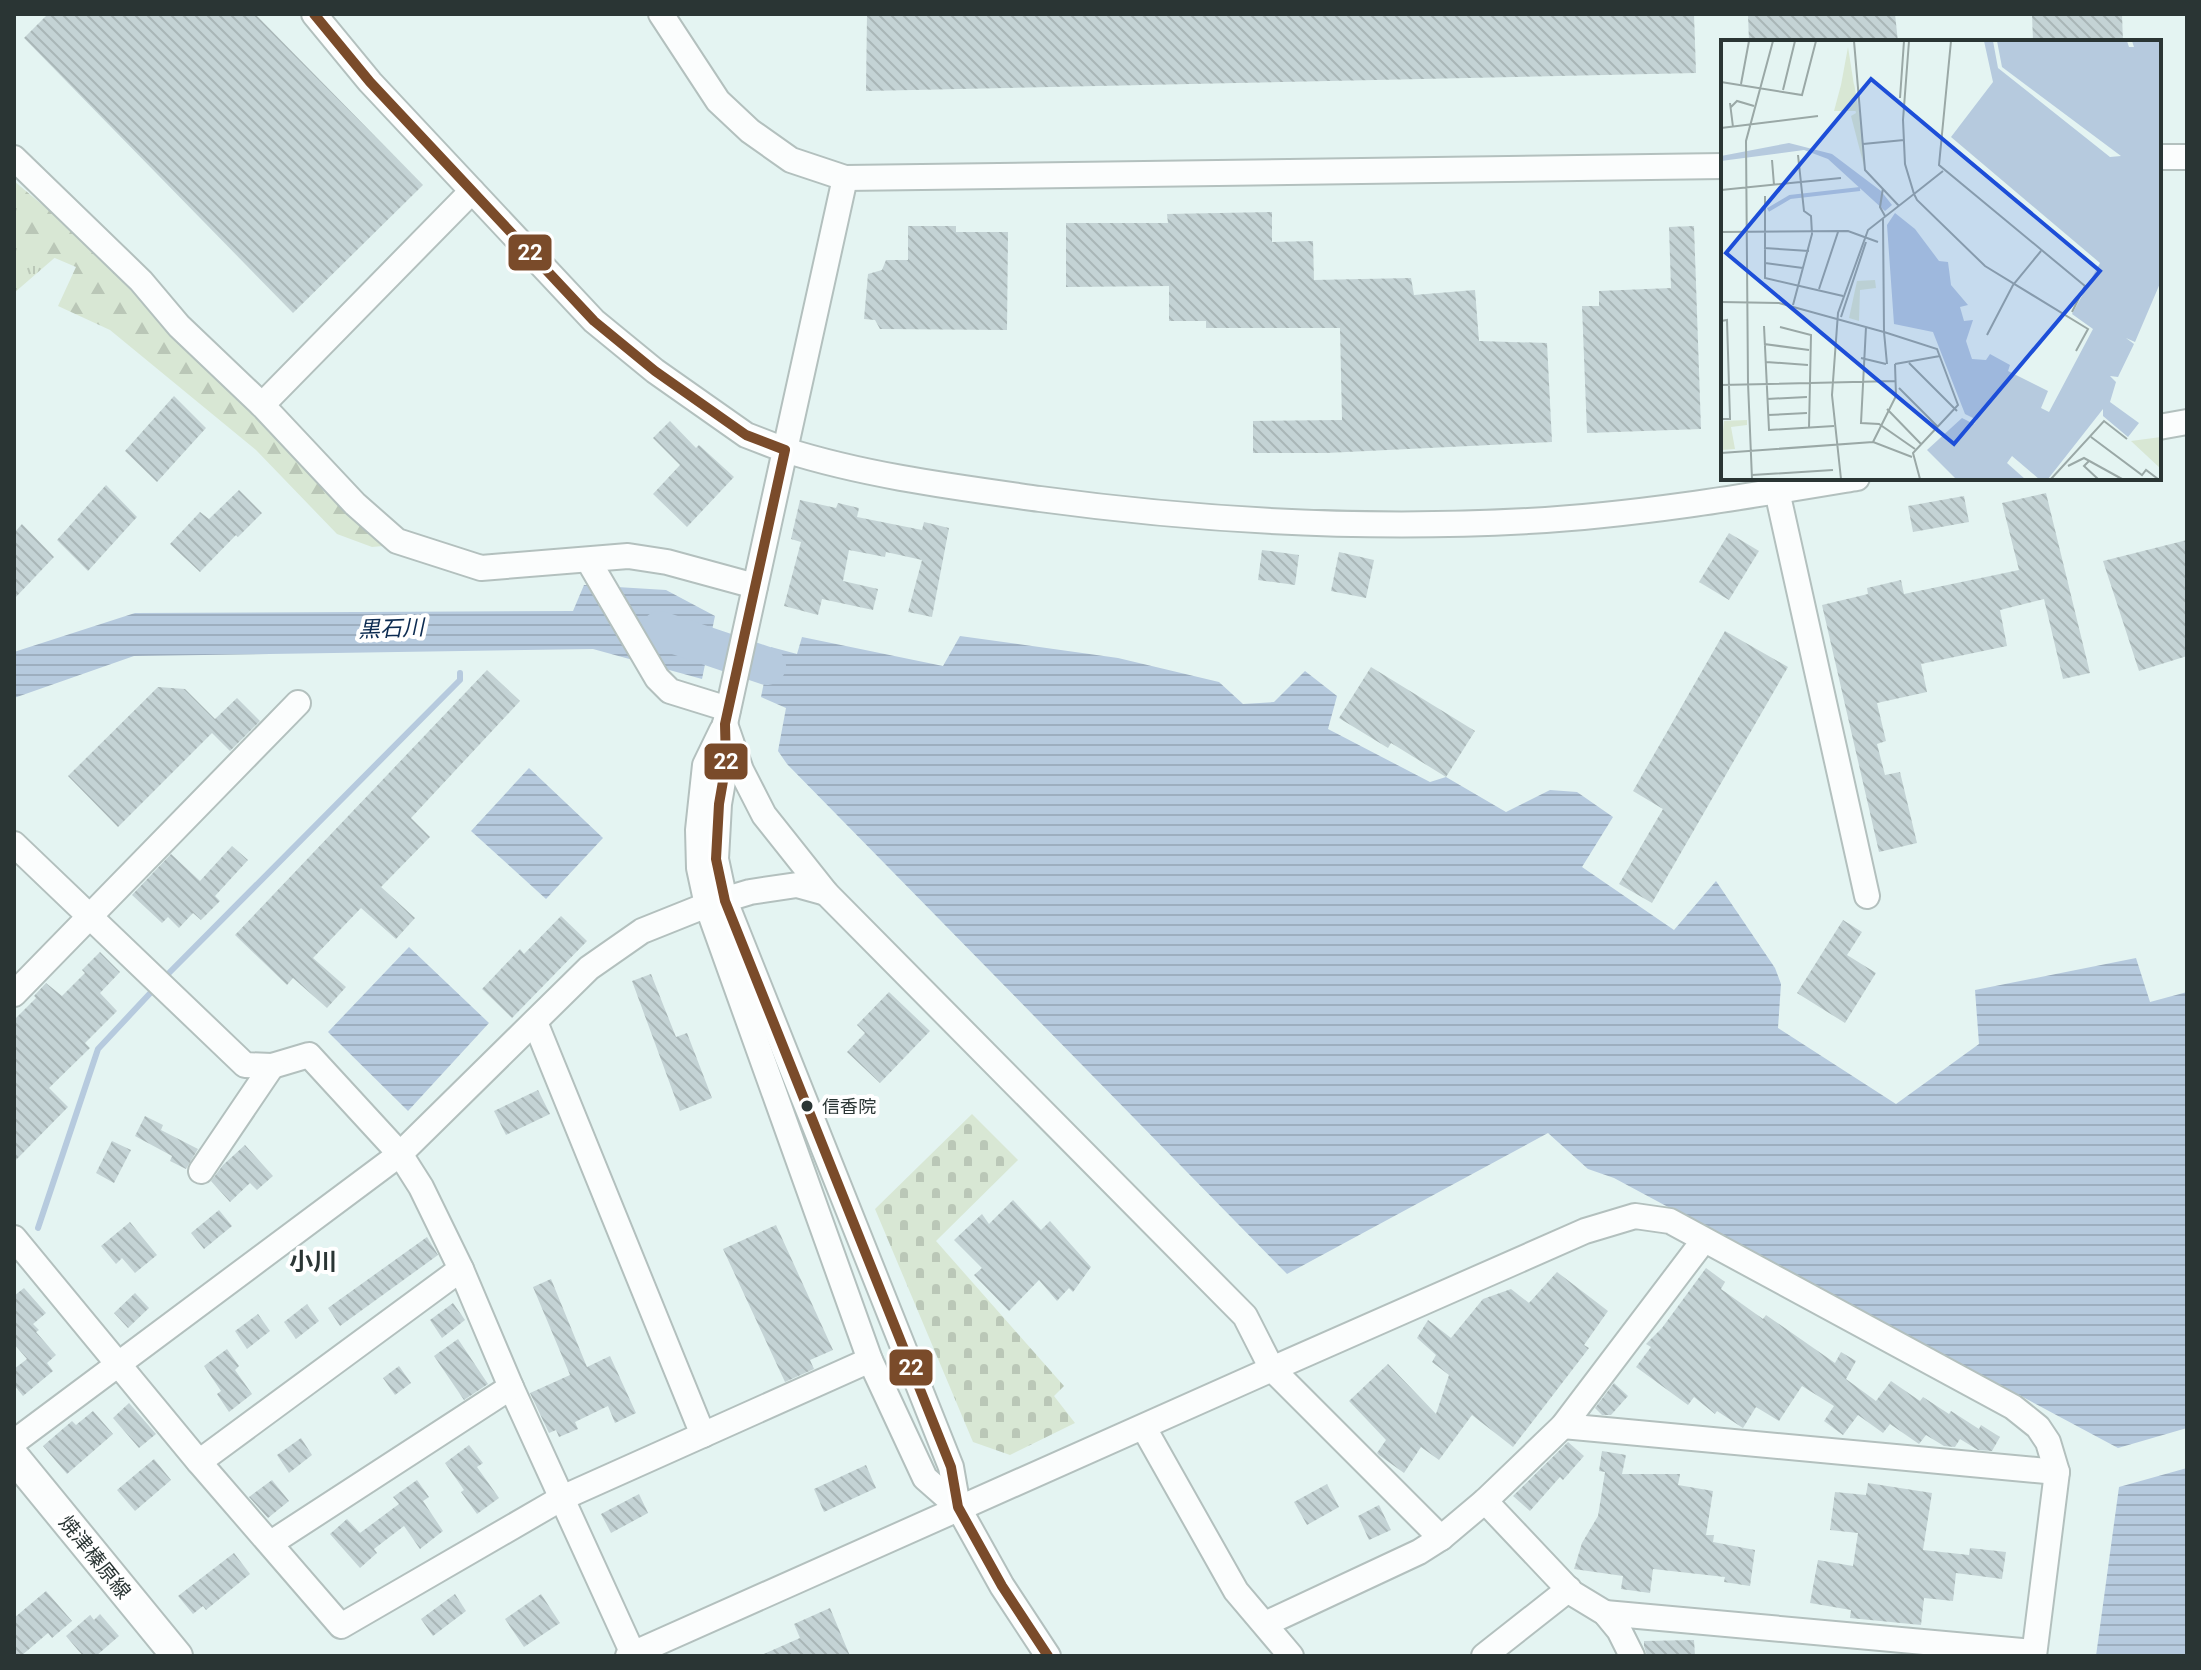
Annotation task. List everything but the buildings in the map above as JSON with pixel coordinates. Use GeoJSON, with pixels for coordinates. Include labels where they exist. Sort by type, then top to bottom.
{"type":"FeatureCollection","features":[{"type":"Feature","properties":{"kind":"main road","name":"焼津榛原線"},"geometry":{"type":"LineString","coordinates":[[14,1457],[177,1656]]}},
{"type":"Feature","properties":{"kind":"street"},"geometry":{"type":"LineString","coordinates":[[295,14],[347,66],[370,82]]}},
{"type":"Feature","properties":{"kind":"street"},"geometry":{"type":"LineString","coordinates":[[314,14],[370,82],[594,321],[655,371],[746,435],[830,465],[1117,509],[1236,520],[1348,525],[1529,521],[1777,485],[1834,480]]}},
{"type":"Feature","properties":{"kind":"street"},"geometry":{"type":"LineString","coordinates":[[661,14],[718,101],[750,131],[791,160],[845,178],[1721,166]]}},
{"type":"Feature","properties":{"kind":"street"},"geometry":{"type":"LineString","coordinates":[[2161,157],[2187,157]]}},
{"type":"Feature","properties":{"kind":"street"},"geometry":{"type":"LineString","coordinates":[[14,158],[141,281],[179,326],[262,405],[355,504],[397,541],[481,568],[628,556],[667,562],[755,586]]}},
{"type":"Feature","properties":{"kind":"street"},"geometry":{"type":"LineString","coordinates":[[845,178],[728,709],[705,765],[698,830],[699,868],[951,1467],[958,1507],[1002,1586],[1048,1656]]}},
{"type":"Feature","properties":{"kind":"street"},"geometry":{"type":"LineString","coordinates":[[262,405],[472,191]]}},
{"type":"Feature","properties":{"kind":"street"},"geometry":{"type":"LineString","coordinates":[[2161,427],[2187,422]]}},
{"type":"Feature","properties":{"kind":"street"},"geometry":{"type":"LineString","coordinates":[[1777,485],[1867,896]]}},
{"type":"Feature","properties":{"kind":"street"},"geometry":{"type":"LineString","coordinates":[[588,560],[657,678],[670,691],[728,709]]}},
{"type":"Feature","properties":{"kind":"street"},"geometry":{"type":"LineString","coordinates":[[14,994],[298,703]]}},
{"type":"Feature","properties":{"kind":"street"},"geometry":{"type":"LineString","coordinates":[[728,709],[741,770],[764,815],[826,893],[1245,1316],[1272,1369],[1441,1538]]}},
{"type":"Feature","properties":{"kind":"street"},"geometry":{"type":"LineString","coordinates":[[14,844],[245,1065],[272,1066],[309,1055],[400,1154],[421,1187],[461,1269],[630,1655],[676,1646],[958,1507],[1144,1428],[1585,1231],[1619,1219],[1651,1216],[1670,1221],[2013,1407],[2038,1427],[2048,1442],[2057,1472],[2034,1654],[1605,1613]]}},
{"type":"Feature","properties":{"kind":"street"},"geometry":{"type":"LineString","coordinates":[[14,1442],[400,1154],[589,968],[631,938],[642,931],[750,892],[797,885],[826,893]]}},
{"type":"Feature","properties":{"kind":"street"},"geometry":{"type":"LineString","coordinates":[[716,903],[870,1360],[925,1478],[958,1507]]}},
{"type":"Feature","properties":{"kind":"street"},"geometry":{"type":"LineString","coordinates":[[535,1022],[703,1435]]}},
{"type":"Feature","properties":{"kind":"street"},"geometry":{"type":"LineString","coordinates":[[201,1171],[272,1066]]}},
{"type":"Feature","properties":{"kind":"street"},"geometry":{"type":"LineString","coordinates":[[14,1238],[199,1462],[341,1626],[562,1498],[870,1360]]}},
{"type":"Feature","properties":{"kind":"street"},"geometry":{"type":"LineString","coordinates":[[1265,1624],[1419,1552],[1485,1501],[1563,1426],[1704,1240]]}},
{"type":"Feature","properties":{"kind":"street"},"geometry":{"type":"LineString","coordinates":[[199,1462],[461,1269]]}},
{"type":"Feature","properties":{"kind":"street"},"geometry":{"type":"LineString","coordinates":[[271,1543],[511,1387]]}},
{"type":"Feature","properties":{"kind":"street"},"geometry":{"type":"LineString","coordinates":[[1563,1426],[2057,1472]]}},
{"type":"Feature","properties":{"kind":"street"},"geometry":{"type":"LineString","coordinates":[[1144,1428],[1236,1591],[1291,1656]]}},
{"type":"Feature","properties":{"kind":"street"},"geometry":{"type":"LineString","coordinates":[[1485,1501],[1569,1589],[1605,1613],[1619,1630],[1632,1656]]}},
{"type":"Feature","properties":{"kind":"street"},"geometry":{"type":"LineString","coordinates":[[1484,1656],[1569,1589]]}},
{"type":"Feature","properties":{"kind":"green space"},"geometry":{"type":"Polygon","coordinates":[[[14,181],[114,265],[394,545],[372,547],[337,534],[256,450],[110,330],[58,306],[76,267],[22,244],[23,205],[14,207],[14,181]]]}},
{"type":"Feature","properties":{"kind":"green space"},"geometry":{"type":"Polygon","coordinates":[[[14,182],[74,241],[14,293],[14,182]]]}},
{"type":"Feature","properties":{"kind":"green space"},"geometry":{"type":"Polygon","coordinates":[[[972,1114],[1018,1160],[936,1241],[1064,1386],[1054,1396],[1075,1423],[1010,1455],[973,1442],[875,1209],[972,1114]]]}},
{"type":"Feature","properties":{"kind":"water"},"geometry":{"type":"Polygon","coordinates":[[[584,585],[666,590],[715,616],[702,679],[593,649],[134,656],[14,698],[14,652],[135,613],[573,611],[584,585]]]}},
{"type":"Feature","properties":{"kind":"water"},"geometry":{"type":"Polygon","coordinates":[[[960,636],[1118,658],[1219,682],[1243,704],[1274,702],[1305,671],[1337,696],[1328,729],[1430,782],[1446,777],[1506,812],[1550,790],[1577,792],[1613,817],[1582,867],[1674,930],[1716,881],[1775,968],[1781,984],[1778,1028],[1896,1104],[1979,1044],[1975,990],[2136,958],[2150,1002],[2187,992],[2187,1428],[2118,1448],[1614,1178],[1588,1169],[1548,1133],[1287,1274],[787,764],[778,751],[786,708],[761,697],[771,647],[797,654],[802,637],[943,666],[960,636]]]}},
{"type":"Feature","properties":{"kind":"water"},"geometry":{"type":"Polygon","coordinates":[[[529,768],[603,838],[546,899],[471,831],[529,768]]]}},
{"type":"Feature","properties":{"kind":"water"},"geometry":{"type":"Polygon","coordinates":[[[409,947],[489,1023],[408,1111],[328,1032],[409,947]]]}},
{"type":"Feature","properties":{"kind":"water"},"geometry":{"type":"Polygon","coordinates":[[[2187,1468],[2187,1656],[2096,1656],[2119,1487],[2187,1468]]]}},
{"type":"Feature","properties":{"kind":"waterway","name":"黒石川"},"geometry":{"type":"LineString","coordinates":[[660,630],[767,666]]}},
{"type":"Feature","properties":{"kind":"waterway"},"geometry":{"type":"LineString","coordinates":[[162,980],[460,680],[460,673]]}},
{"type":"Feature","properties":{"kind":"waterway"},"geometry":{"type":"LineString","coordinates":[[38,1228],[98,1049],[155,988]]}},
{"type":"Feature","properties":{"kind":"transit line","name":"22"},"geometry":{"type":"LineString","coordinates":[[314,14],[370,82],[594,321],[655,371],[746,435],[785,450],[725,724],[726,764],[719,804],[716,859],[725,901],[951,1467],[958,1507],[1002,1586],[1048,1656]]}},
{"type":"Feature","properties":{"kind":"place","name":"信香院"},"geometry":{"type":"Point","coordinates":[807,1106]}},
{"type":"Feature","properties":{"kind":"district","name":"小川"},"geometry":{"type":"Point","coordinates":[313,1262]}}]}
